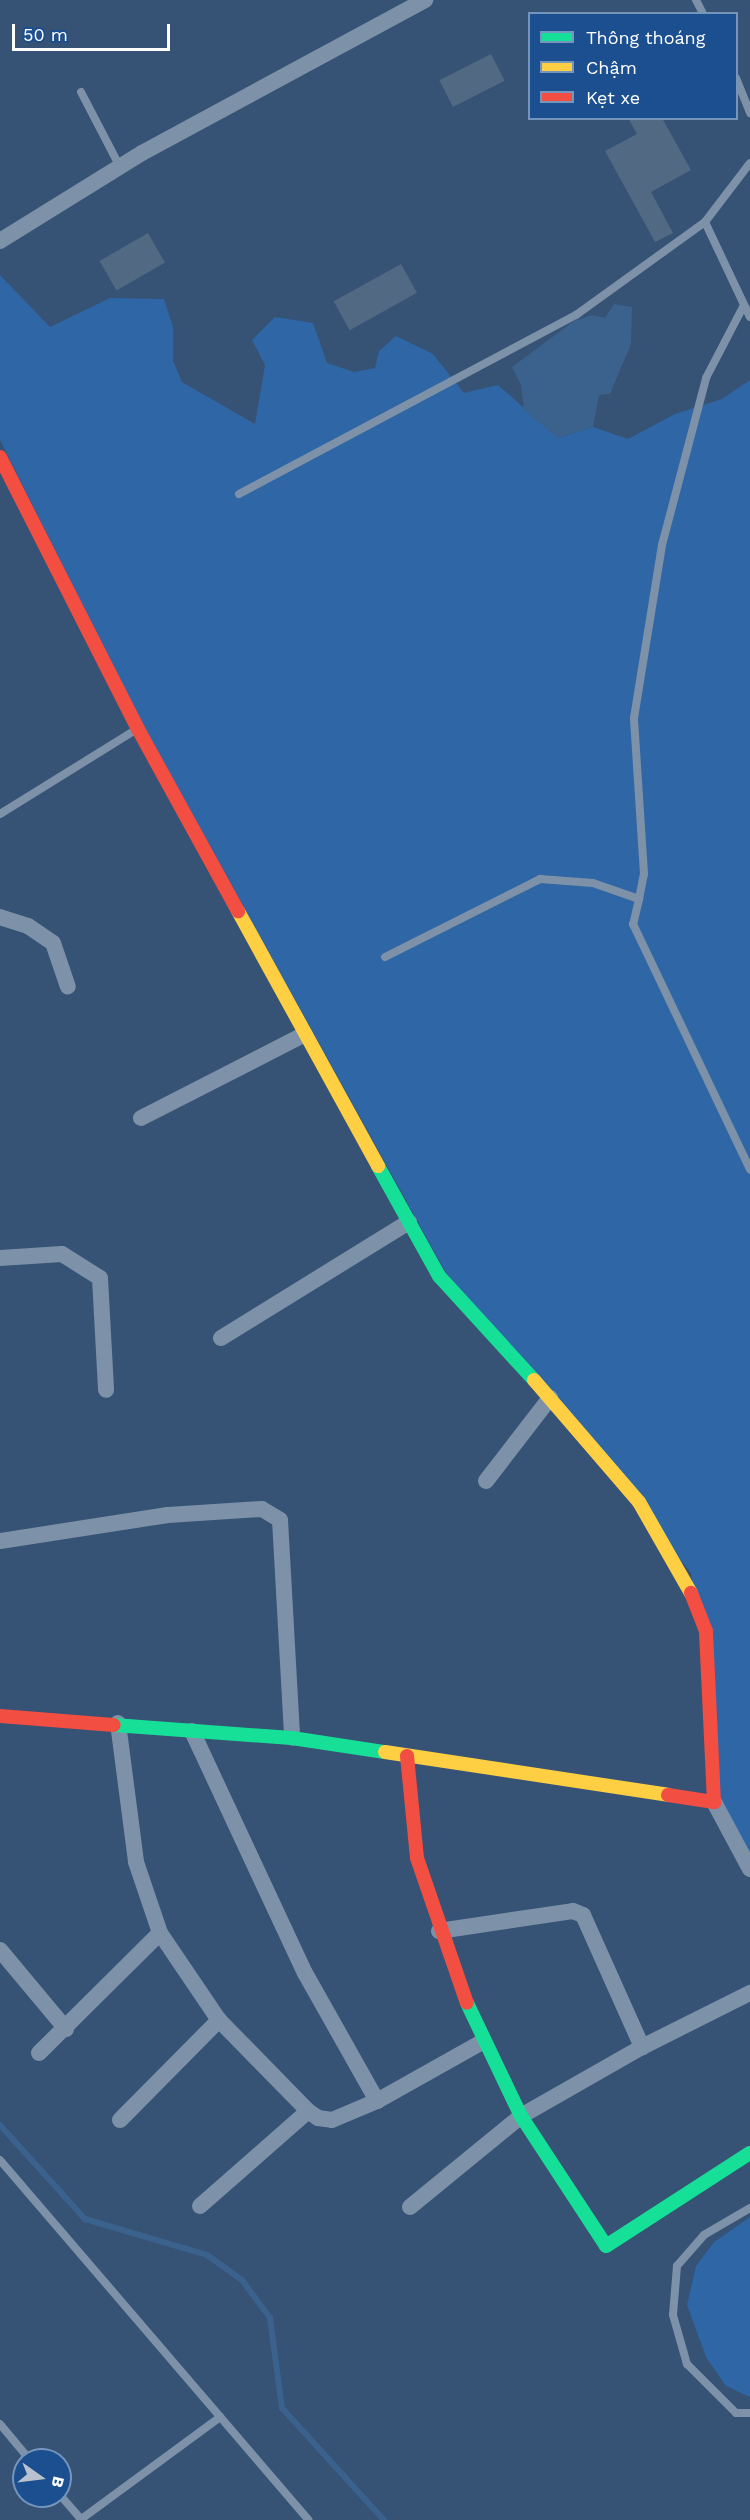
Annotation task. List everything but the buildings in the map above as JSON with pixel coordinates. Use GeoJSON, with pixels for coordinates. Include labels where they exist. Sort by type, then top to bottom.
{"type":"FeatureCollection","features":[{"type":"Feature","properties":{"kind":"street"},"geometry":{"type":"LineString","coordinates":[[0,241],[120,167],[425,0]]}},
{"type":"Feature","properties":{"kind":"street"},"geometry":{"type":"LineString","coordinates":[[1,460],[138,729],[439,1276],[550,1398],[639,1502],[685,1576],[706,1631],[714,1802],[750,1869]]}},
{"type":"Feature","properties":{"kind":"street"},"geometry":{"type":"LineString","coordinates":[[0,917],[28,926],[53,943],[68,987]]}},
{"type":"Feature","properties":{"kind":"street"},"geometry":{"type":"LineString","coordinates":[[141,1118],[305,1034]]}},
{"type":"Feature","properties":{"kind":"street"},"geometry":{"type":"LineString","coordinates":[[221,1338],[409,1222]]}},
{"type":"Feature","properties":{"kind":"street"},"geometry":{"type":"LineString","coordinates":[[0,1258],[62,1254],[100,1278],[106,1390]]}},
{"type":"Feature","properties":{"kind":"street"},"geometry":{"type":"LineString","coordinates":[[486,1481],[550,1398]]}},
{"type":"Feature","properties":{"kind":"street"},"geometry":{"type":"LineString","coordinates":[[0,1541],[168,1515],[262,1509],[280,1520],[292,1738]]}},
{"type":"Feature","properties":{"kind":"street"},"geometry":{"type":"LineString","coordinates":[[0,1716],[118,1723],[292,1738],[714,1802]]}},
{"type":"Feature","properties":{"kind":"street"},"geometry":{"type":"LineString","coordinates":[[118,1723],[136,1863],[160,1933],[219,2020],[308,2111],[318,2118],[332,2120],[377,2101],[482,2042]]}},
{"type":"Feature","properties":{"kind":"street"},"geometry":{"type":"LineString","coordinates":[[192,1731],[305,1972],[377,2101]]}},
{"type":"Feature","properties":{"kind":"street"},"geometry":{"type":"LineString","coordinates":[[407,1756],[416,1851],[439,1931],[482,2042],[521,2116],[606,2246],[750,2153]]}},
{"type":"Feature","properties":{"kind":"street"},"geometry":{"type":"LineString","coordinates":[[439,1931],[573,1911],[583,1915],[642,2047]]}},
{"type":"Feature","properties":{"kind":"street"},"geometry":{"type":"LineString","coordinates":[[39,2053],[66,2029],[160,1933]]}},
{"type":"Feature","properties":{"kind":"street"},"geometry":{"type":"LineString","coordinates":[[0,1950],[66,2029]]}},
{"type":"Feature","properties":{"kind":"street"},"geometry":{"type":"LineString","coordinates":[[410,2207],[521,2116],[642,2047],[750,1993]]}},
{"type":"Feature","properties":{"kind":"street"},"geometry":{"type":"LineString","coordinates":[[120,2121],[219,2020]]}},
{"type":"Feature","properties":{"kind":"street"},"geometry":{"type":"LineString","coordinates":[[200,2206],[308,2111]]}},
{"type":"Feature","properties":{"kind":"lane"},"geometry":{"type":"LineString","coordinates":[[738,83],[750,113]]}},
{"type":"Feature","properties":{"kind":"lane"},"geometry":{"type":"LineString","coordinates":[[81,92],[120,167]]}},
{"type":"Feature","properties":{"kind":"lane"},"geometry":{"type":"LineString","coordinates":[[239,494],[576,315],[705,222],[750,163]]}},
{"type":"Feature","properties":{"kind":"lane"},"geometry":{"type":"LineString","coordinates":[[705,222],[750,317]]}},
{"type":"Feature","properties":{"kind":"lane"},"geometry":{"type":"LineString","coordinates":[[744,305],[706,378],[662,545],[634,718],[644,874],[633,924],[750,1169]]}},
{"type":"Feature","properties":{"kind":"lane"},"geometry":{"type":"LineString","coordinates":[[0,814],[138,729]]}},
{"type":"Feature","properties":{"kind":"lane"},"geometry":{"type":"LineString","coordinates":[[384,957],[540,879],[593,883],[639,899]]}},
{"type":"Feature","properties":{"kind":"lane"},"geometry":{"type":"LineString","coordinates":[[0,2160],[309,2520]]}},
{"type":"Feature","properties":{"kind":"lane"},"geometry":{"type":"LineString","coordinates":[[750,2208],[704,2235],[677,2266],[673,2315],[687,2364],[736,2413],[750,2413]]}},
{"type":"Feature","properties":{"kind":"lane"},"geometry":{"type":"LineString","coordinates":[[70,2508],[80,2520],[220,2417]]}},
{"type":"Feature","properties":{"kind":"lane"},"geometry":{"type":"LineString","coordinates":[[0,2424],[20,2448]]}},
{"type":"Feature","properties":{"kind":"shaded area"},"geometry":{"type":"Polygon","coordinates":[[[0,275],[50,327],[110,298],[164,299],[173,327],[173,361],[182,382],[255,424],[265,365],[252,340],[275,317],[313,323],[327,363],[354,372],[375,368],[379,351],[396,336],[433,354],[464,393],[498,385],[558,438],[593,427],[628,439],[675,414],[722,399],[750,380],[750,1854],[721,1800],[691,1573],[445,1271],[142,722],[0,440],[0,275]]]}},
{"type":"Feature","properties":{"kind":"shaded area"},"geometry":{"type":"Polygon","coordinates":[[[614,304],[632,307],[631,344],[610,394],[599,395],[593,427],[558,438],[524,410],[521,385],[512,367],[574,321],[592,315],[605,318],[614,304]]]}},
{"type":"Feature","properties":{"kind":"shaded area"},"geometry":{"type":"Polygon","coordinates":[[[750,2217],[750,2397],[726,2386],[706,2357],[687,2305],[696,2266],[714,2242],[750,2217]]]}},
{"type":"Feature","properties":{"kind":"waterway"},"geometry":{"type":"LineString","coordinates":[[0,2125],[85,2219],[207,2255],[242,2280],[270,2318],[282,2408],[384,2520]]}},
{"type":"Feature","properties":{"kind":"traffic: fast"},"geometry":{"type":"LineString","coordinates":[[378,1166],[439,1276],[534,1380]]}},
{"type":"Feature","properties":{"kind":"traffic: fast"},"geometry":{"type":"LineString","coordinates":[[114,1725],[292,1738],[385,1752]]}},
{"type":"Feature","properties":{"kind":"traffic: fast"},"geometry":{"type":"LineString","coordinates":[[467,2003],[521,2116],[606,2246],[750,2153]]}},
{"type":"Feature","properties":{"kind":"traffic: slow"},"geometry":{"type":"LineString","coordinates":[[238,911],[378,1166]]}},
{"type":"Feature","properties":{"kind":"traffic: slow"},"geometry":{"type":"LineString","coordinates":[[534,1380],[639,1502],[691,1593]]}},
{"type":"Feature","properties":{"kind":"traffic: slow"},"geometry":{"type":"LineString","coordinates":[[385,1752],[668,1795]]}},
{"type":"Feature","properties":{"kind":"traffic: jam"},"geometry":{"type":"LineString","coordinates":[[0,457],[138,729],[238,911]]}},
{"type":"Feature","properties":{"kind":"traffic: jam"},"geometry":{"type":"LineString","coordinates":[[668,1795],[714,1802],[706,1631],[691,1593]]}},
{"type":"Feature","properties":{"kind":"traffic: jam"},"geometry":{"type":"LineString","coordinates":[[0,1716],[114,1725]]}},
{"type":"Feature","properties":{"kind":"traffic: jam"},"geometry":{"type":"LineString","coordinates":[[407,1756],[417,1858],[467,2003]]}}]}
